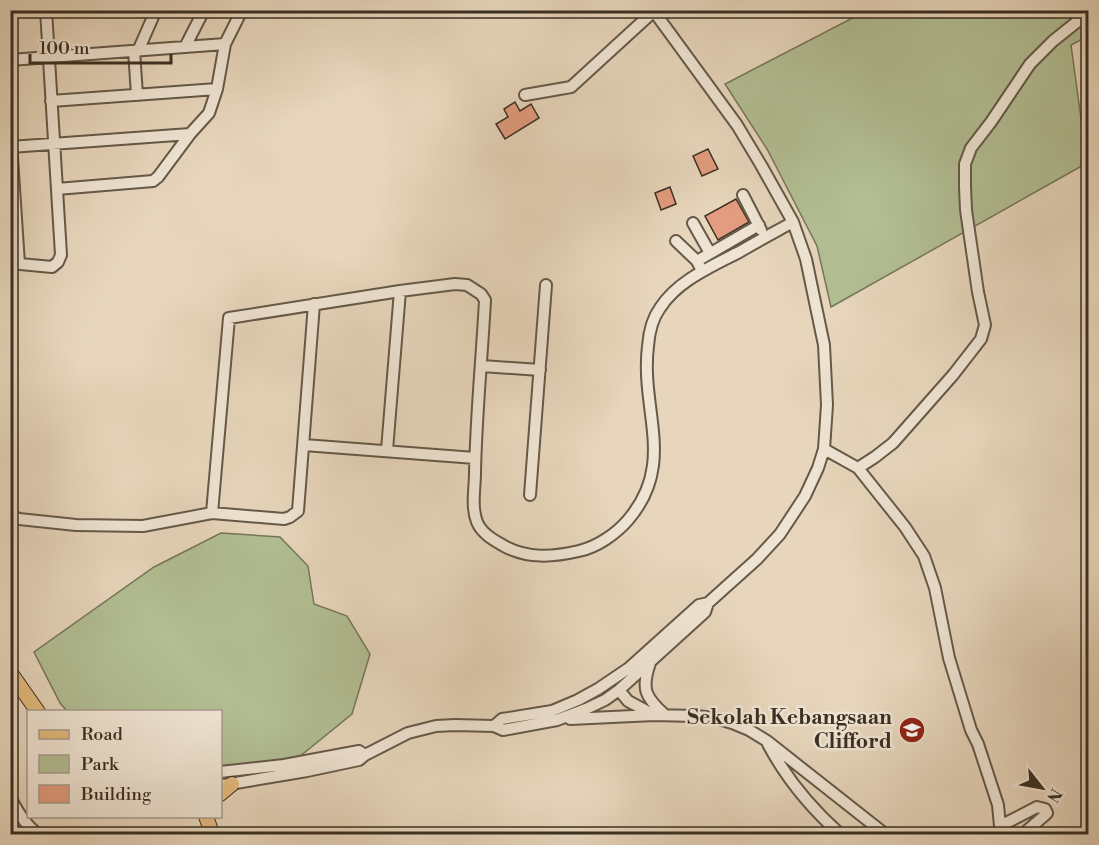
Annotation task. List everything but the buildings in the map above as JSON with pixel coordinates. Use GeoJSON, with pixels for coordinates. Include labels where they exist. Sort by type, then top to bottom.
{"type":"FeatureCollection","features":[{"type":"Feature","properties":{"kind":"main road"},"geometry":{"type":"LineString","coordinates":[[12,681],[37,710]]}},
{"type":"Feature","properties":{"kind":"street"},"geometry":{"type":"LineString","coordinates":[[10,127],[15,263],[52,267],[61,255],[46,10]]}},
{"type":"Feature","properties":{"kind":"street"},"geometry":{"type":"LineString","coordinates":[[137,95],[136,51],[156,10]]}},
{"type":"Feature","properties":{"kind":"street"},"geometry":{"type":"LineString","coordinates":[[185,47],[204,10]]}},
{"type":"Feature","properties":{"kind":"street"},"geometry":{"type":"LineString","coordinates":[[57,189],[153,181],[158,177],[208,113],[217,89],[225,44],[243,10]]}},
{"type":"Feature","properties":{"kind":"street"},"geometry":{"type":"LineString","coordinates":[[494,726],[502,719],[552,711],[598,689],[629,668],[699,605],[708,603],[757,559],[780,534],[805,496],[818,468],[824,449],[827,405],[824,345],[806,259],[793,222],[737,125],[653,11],[571,87],[525,95]]}},
{"type":"Feature","properties":{"kind":"street"},"geometry":{"type":"LineString","coordinates":[[858,468],[893,443],[953,375],[981,339],[985,325],[978,292],[964,187],[965,164],[970,148],[991,122],[1030,64],[1053,41],[1089,13]]}},
{"type":"Feature","properties":{"kind":"street"},"geometry":{"type":"LineString","coordinates":[[10,60],[225,44]]}},
{"type":"Feature","properties":{"kind":"street"},"geometry":{"type":"LineString","coordinates":[[51,101],[217,89]]}},
{"type":"Feature","properties":{"kind":"street"},"geometry":{"type":"LineString","coordinates":[[11,147],[190,134]]}},
{"type":"Feature","properties":{"kind":"street"},"geometry":{"type":"LineString","coordinates":[[743,195],[765,238]]}},
{"type":"Feature","properties":{"kind":"street"},"geometry":{"type":"LineString","coordinates":[[699,266],[765,238],[793,222]]}},
{"type":"Feature","properties":{"kind":"street"},"geometry":{"type":"LineString","coordinates":[[693,223],[710,254]]}},
{"type":"Feature","properties":{"kind":"street"},"geometry":{"type":"LineString","coordinates":[[212,513],[229,318],[455,284],[467,285],[481,294],[485,300],[475,458],[474,514],[482,531],[509,549],[524,554],[543,556],[585,550],[606,539],[623,526],[636,511],[651,481],[655,449],[646,372],[649,334],[653,321],[669,297],[710,254],[759,225]]}},
{"type":"Feature","properties":{"kind":"street"},"geometry":{"type":"LineString","coordinates":[[676,241],[699,266]]}},
{"type":"Feature","properties":{"kind":"street"},"geometry":{"type":"LineString","coordinates":[[530,495],[546,285]]}},
{"type":"Feature","properties":{"kind":"street"},"geometry":{"type":"LineString","coordinates":[[387,450],[400,291]]}},
{"type":"Feature","properties":{"kind":"street"},"geometry":{"type":"LineString","coordinates":[[10,515],[19,519],[76,525],[143,526],[212,513],[284,519],[295,515],[299,507],[314,304]]}},
{"type":"Feature","properties":{"kind":"street"},"geometry":{"type":"LineString","coordinates":[[482,366],[540,370]]}},
{"type":"Feature","properties":{"kind":"street"},"geometry":{"type":"LineString","coordinates":[[304,445],[475,458]]}},
{"type":"Feature","properties":{"kind":"street"},"geometry":{"type":"LineString","coordinates":[[824,449],[858,468],[905,526],[924,556],[934,588],[949,658],[971,730],[978,744],[998,805],[999,830],[1037,807],[1045,809],[1047,813],[1023,834]]}},
{"type":"Feature","properties":{"kind":"street"},"geometry":{"type":"LineString","coordinates":[[557,720],[605,700],[619,690],[705,612],[708,603]]}},
{"type":"Feature","properties":{"kind":"street"},"geometry":{"type":"LineString","coordinates":[[650,663],[645,680],[648,695],[659,715]]}},
{"type":"Feature","properties":{"kind":"street"},"geometry":{"type":"LineString","coordinates":[[619,690],[629,668]]}},
{"type":"Feature","properties":{"kind":"street"},"geometry":{"type":"LineString","coordinates":[[598,689],[619,690],[628,701],[659,715]]}},
{"type":"Feature","properties":{"kind":"street"},"geometry":{"type":"LineString","coordinates":[[226,784],[359,760],[365,754],[408,734],[436,726],[494,726],[503,730],[557,720],[659,715],[696,716],[732,723],[767,741],[885,834]]}},
{"type":"Feature","properties":{"kind":"street"},"geometry":{"type":"LineString","coordinates":[[767,741],[776,758],[800,791],[840,834]]}},
{"type":"Feature","properties":{"kind":"street"},"geometry":{"type":"LineString","coordinates":[[222,772],[284,765],[359,752],[365,754]]}},
{"type":"Feature","properties":{"kind":"street"},"geometry":{"type":"LineString","coordinates":[[10,796],[16,809],[31,829],[38,834]]}},
{"type":"Feature","properties":{"kind":"green space"},"geometry":{"type":"Polygon","coordinates":[[[866,11],[1088,11],[1088,36],[1071,45],[1087,163],[831,307],[817,246],[767,149],[725,84],[866,11]]]}},
{"type":"Feature","properties":{"kind":"green space"},"geometry":{"type":"Polygon","coordinates":[[[221,533],[280,537],[308,566],[314,604],[347,616],[370,654],[352,714],[299,757],[222,769],[222,710],[66,710],[60,703],[34,652],[154,567],[221,533]]]}},
{"type":"Feature","properties":{"kind":"place","name":"Sekolah Kebangsaan Clifford"},"geometry":{"type":"Point","coordinates":[912,730]}}]}
